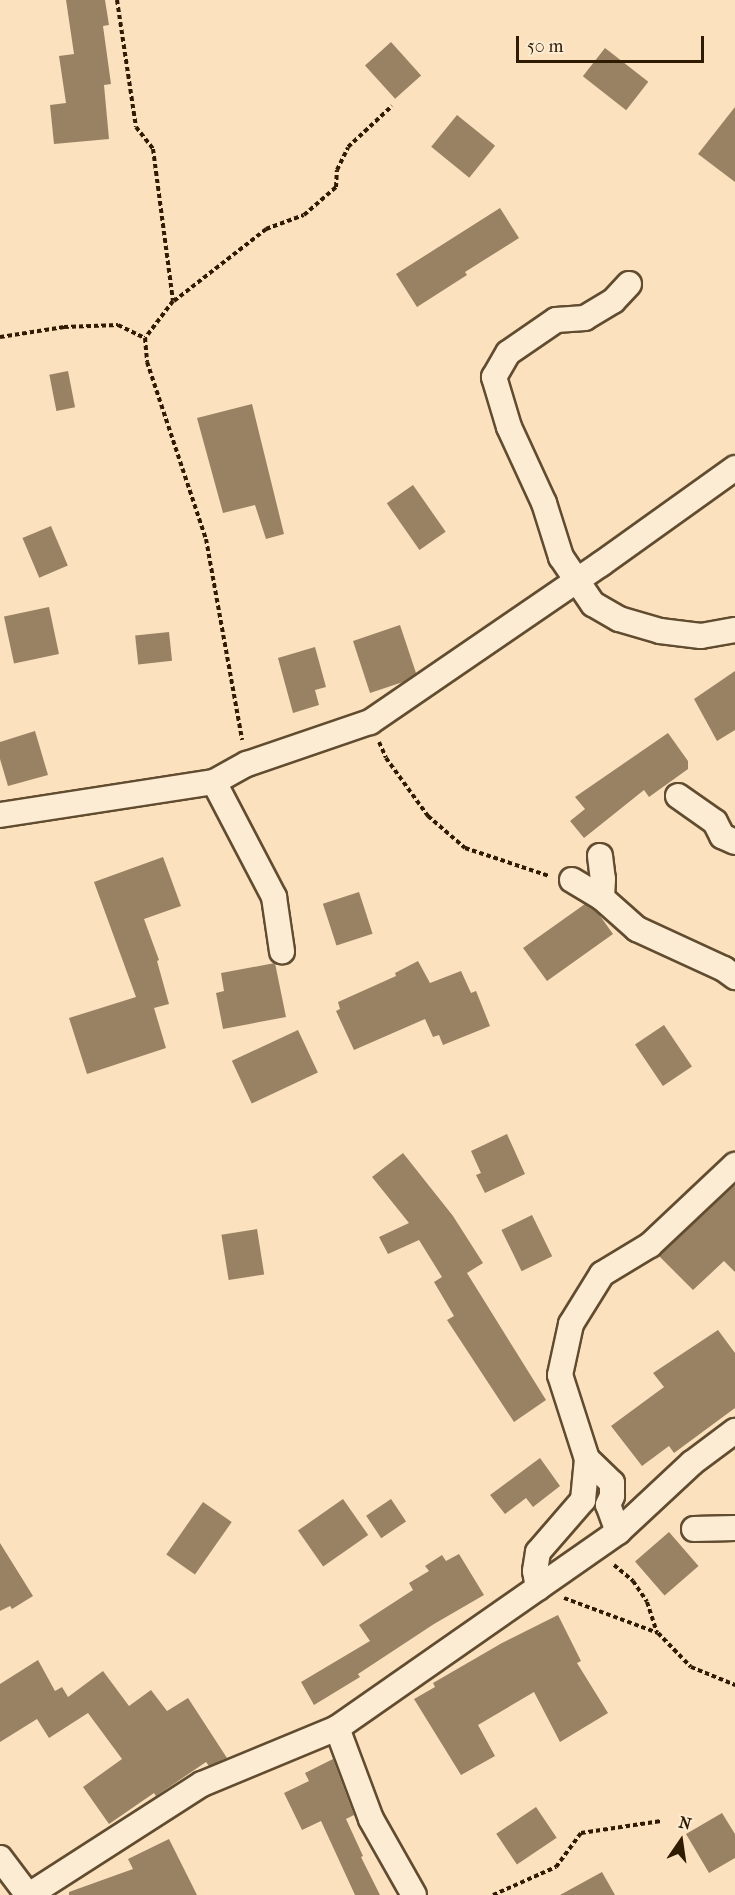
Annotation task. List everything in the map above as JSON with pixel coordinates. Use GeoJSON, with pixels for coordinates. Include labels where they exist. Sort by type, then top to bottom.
{"type":"FeatureCollection","features":[{"type":"Feature","properties":{"kind":"street"},"geometry":{"type":"LineString","coordinates":[[629,284],[613,301],[585,318],[556,320],[508,353],[494,377],[513,436],[544,503],[561,557],[575,582],[593,604],[620,619],[660,631],[701,636],[735,630]]}},
{"type":"Feature","properties":{"kind":"street"},"geometry":{"type":"LineString","coordinates":[[0,815],[214,782],[247,764],[370,722],[575,582],[735,468]]}},
{"type":"Feature","properties":{"kind":"street"},"geometry":{"type":"LineString","coordinates":[[214,782],[274,897],[282,951]]}},
{"type":"Feature","properties":{"kind":"street"},"geometry":{"type":"LineString","coordinates":[[678,796],[715,822],[722,836],[735,842]]}},
{"type":"Feature","properties":{"kind":"street"},"geometry":{"type":"LineString","coordinates":[[600,856],[603,879],[602,898]]}},
{"type":"Feature","properties":{"kind":"street"},"geometry":{"type":"LineString","coordinates":[[572,880],[602,898],[637,929],[724,969],[735,977]]}},
{"type":"Feature","properties":{"kind":"street"},"geometry":{"type":"LineString","coordinates":[[538,1588],[535,1571],[538,1552],[582,1500],[587,1459],[560,1375],[571,1324],[602,1274],[650,1245],[735,1165]]}},
{"type":"Feature","properties":{"kind":"street"},"geometry":{"type":"LineString","coordinates":[[0,1858],[28,1895],[202,1784],[337,1728],[618,1532],[692,1463],[735,1431]]}},
{"type":"Feature","properties":{"kind":"street"},"geometry":{"type":"LineString","coordinates":[[587,1459],[612,1483],[612,1496],[608,1505],[618,1532]]}},
{"type":"Feature","properties":{"kind":"street"},"geometry":{"type":"LineString","coordinates":[[694,1529],[735,1528]]}},
{"type":"Feature","properties":{"kind":"street"},"geometry":{"type":"LineString","coordinates":[[337,1728],[371,1820],[414,1895]]}},
{"type":"Feature","properties":{"kind":"path"},"geometry":{"type":"LineString","coordinates":[[117,0],[136,127],[153,149],[173,302]]}},
{"type":"Feature","properties":{"kind":"path"},"geometry":{"type":"LineString","coordinates":[[247,764],[206,539],[147,362],[145,338],[173,302],[266,229],[304,215],[336,187],[337,170],[348,147],[392,106]]}},
{"type":"Feature","properties":{"kind":"path"},"geometry":{"type":"LineString","coordinates":[[0,337],[64,327],[118,325],[145,338]]}},
{"type":"Feature","properties":{"kind":"path"},"geometry":{"type":"LineString","coordinates":[[370,722],[386,758],[428,816],[465,848],[532,872],[572,880]]}},
{"type":"Feature","properties":{"kind":"path"},"geometry":{"type":"LineString","coordinates":[[594,1548],[633,1581],[647,1602],[658,1633],[691,1667],[735,1685]]}},
{"type":"Feature","properties":{"kind":"path"},"geometry":{"type":"LineString","coordinates":[[538,1588],[658,1633]]}},
{"type":"Feature","properties":{"kind":"path"},"geometry":{"type":"LineString","coordinates":[[493,1895],[556,1867],[581,1833],[661,1821]]}},
{"type":"Feature","properties":{"kind":"building"},"geometry":{"type":"Polygon","coordinates":[[[66,0],[105,0],[109,25],[103,26],[111,84],[104,85],[109,139],[54,144],[50,105],[66,103],[59,56],[74,54],[66,0]]]}},
{"type":"Feature","properties":{"kind":"building"},"geometry":{"type":"Polygon","coordinates":[[[391,42],[421,75],[395,99],[365,65],[391,42]]]}},
{"type":"Feature","properties":{"kind":"building"},"geometry":{"type":"Polygon","coordinates":[[[605,48],[648,82],[626,110],[583,76],[605,48]]]}},
{"type":"Feature","properties":{"kind":"building"},"geometry":{"type":"Polygon","coordinates":[[[735,107],[735,182],[698,154],[735,107]]]}},
{"type":"Feature","properties":{"kind":"building"},"geometry":{"type":"Polygon","coordinates":[[[457,115],[495,146],[469,178],[431,147],[457,115]]]}},
{"type":"Feature","properties":{"kind":"building"},"geometry":{"type":"Polygon","coordinates":[[[500,208],[519,238],[465,272],[467,275],[417,307],[396,274],[500,208]]]}},
{"type":"Feature","properties":{"kind":"building"},"geometry":{"type":"Polygon","coordinates":[[[68,371],[75,407],[56,411],[49,375],[68,371]]]}},
{"type":"Feature","properties":{"kind":"building"},"geometry":{"type":"Polygon","coordinates":[[[252,404],[284,534],[266,539],[255,505],[223,513],[197,418],[252,404]]]}},
{"type":"Feature","properties":{"kind":"building"},"geometry":{"type":"Polygon","coordinates":[[[413,485],[446,532],[419,550],[387,503],[413,485]]]}},
{"type":"Feature","properties":{"kind":"building"},"geometry":{"type":"Polygon","coordinates":[[[51,526],[68,566],[39,578],[22,538],[51,526]]]}},
{"type":"Feature","properties":{"kind":"building"},"geometry":{"type":"Polygon","coordinates":[[[49,607],[59,654],[14,664],[4,617],[49,607]]]}},
{"type":"Feature","properties":{"kind":"building"},"geometry":{"type":"Polygon","coordinates":[[[400,625],[416,673],[403,682],[370,693],[353,641],[400,625]]]}},
{"type":"Feature","properties":{"kind":"building"},"geometry":{"type":"Polygon","coordinates":[[[169,632],[172,661],[138,664],[135,636],[169,632]]]}},
{"type":"Feature","properties":{"kind":"building"},"geometry":{"type":"Polygon","coordinates":[[[315,647],[326,687],[315,690],[319,705],[293,713],[278,658],[315,647]]]}},
{"type":"Feature","properties":{"kind":"building"},"geometry":{"type":"Polygon","coordinates":[[[735,671],[735,730],[717,741],[694,699],[735,671]]]}},
{"type":"Feature","properties":{"kind":"building"},"geometry":{"type":"Polygon","coordinates":[[[35,731],[48,775],[8,786],[0,759],[0,742],[35,731]]]}},
{"type":"Feature","properties":{"kind":"building"},"geometry":{"type":"Polygon","coordinates":[[[668,733],[688,761],[688,769],[649,797],[644,790],[584,838],[570,821],[585,809],[575,797],[668,733]]]}},
{"type":"Feature","properties":{"kind":"building"},"geometry":{"type":"Polygon","coordinates":[[[163,857],[181,906],[144,919],[159,960],[157,961],[169,1004],[154,1008],[166,1048],[87,1074],[69,1018],[136,997],[94,882],[163,857]]]}},
{"type":"Feature","properties":{"kind":"building"},"geometry":{"type":"Polygon","coordinates":[[[359,892],[373,934],[336,946],[323,904],[359,892]]]}},
{"type":"Feature","properties":{"kind":"building"},"geometry":{"type":"Polygon","coordinates":[[[585,904],[598,913],[613,934],[547,981],[523,948],[585,904]]]}},
{"type":"Feature","properties":{"kind":"building"},"geometry":{"type":"Polygon","coordinates":[[[418,961],[430,983],[461,971],[471,993],[476,991],[490,1026],[443,1045],[439,1035],[433,1037],[425,1019],[354,1050],[336,1011],[340,1009],[338,1002],[396,976],[395,973],[418,961]]]}},
{"type":"Feature","properties":{"kind":"building"},"geometry":{"type":"Polygon","coordinates":[[[275,963],[286,1017],[223,1029],[216,993],[224,991],[221,973],[275,963]]]}},
{"type":"Feature","properties":{"kind":"building"},"geometry":{"type":"Polygon","coordinates":[[[664,1025],[692,1066],[663,1086],[635,1045],[664,1025]]]}},
{"type":"Feature","properties":{"kind":"building"},"geometry":{"type":"Polygon","coordinates":[[[298,1030],[318,1073],[252,1103],[232,1061],[298,1030]]]}},
{"type":"Feature","properties":{"kind":"building"},"geometry":{"type":"Polygon","coordinates":[[[507,1134],[525,1174],[485,1193],[476,1175],[481,1173],[471,1151],[507,1134]]]}},
{"type":"Feature","properties":{"kind":"building"},"geometry":{"type":"Polygon","coordinates":[[[403,1153],[453,1216],[483,1263],[467,1273],[546,1400],[514,1422],[447,1320],[454,1316],[434,1282],[442,1277],[419,1240],[388,1254],[379,1237],[409,1223],[372,1177],[403,1153]]]}},
{"type":"Feature","properties":{"kind":"building"},"geometry":{"type":"Polygon","coordinates":[[[735,1185],[735,1272],[724,1261],[693,1290],[659,1256],[735,1185]]]}},
{"type":"Feature","properties":{"kind":"building"},"geometry":{"type":"Polygon","coordinates":[[[532,1215],[552,1256],[522,1271],[501,1230],[532,1215]]]}},
{"type":"Feature","properties":{"kind":"building"},"geometry":{"type":"Polygon","coordinates":[[[257,1229],[264,1274],[229,1280],[221,1235],[257,1229]]]}},
{"type":"Feature","properties":{"kind":"building"},"geometry":{"type":"Polygon","coordinates":[[[718,1330],[735,1353],[735,1408],[674,1453],[669,1446],[642,1466],[611,1426],[664,1387],[653,1373],[718,1330]]]}},
{"type":"Feature","properties":{"kind":"building"},"geometry":{"type":"Polygon","coordinates":[[[540,1458],[560,1486],[533,1507],[526,1498],[505,1514],[490,1495],[540,1458]]]}},
{"type":"Feature","properties":{"kind":"building"},"geometry":{"type":"Polygon","coordinates":[[[343,1499],[368,1535],[323,1567],[298,1531],[343,1499]]]}},
{"type":"Feature","properties":{"kind":"building"},"geometry":{"type":"Polygon","coordinates":[[[391,1499],[406,1521],[381,1538],[366,1516],[391,1499]]]}},
{"type":"Feature","properties":{"kind":"building"},"geometry":{"type":"Polygon","coordinates":[[[203,1502],[232,1522],[195,1575],[166,1554],[203,1502]]]}},
{"type":"Feature","properties":{"kind":"building"},"geometry":{"type":"Polygon","coordinates":[[[669,1532],[699,1566],[665,1595],[635,1562],[669,1532]]]}},
{"type":"Feature","properties":{"kind":"building"},"geometry":{"type":"Polygon","coordinates":[[[0,1543],[33,1596],[12,1609],[10,1606],[0,1611],[0,1543]]]}},
{"type":"Feature","properties":{"kind":"building"},"geometry":{"type":"Polygon","coordinates":[[[459,1554],[484,1595],[434,1624],[358,1674],[360,1677],[314,1705],[301,1682],[370,1641],[359,1625],[413,1590],[409,1583],[429,1571],[425,1566],[442,1555],[446,1561],[459,1554]]]}},
{"type":"Feature","properties":{"kind":"building"},"geometry":{"type":"Polygon","coordinates":[[[558,1615],[581,1661],[577,1663],[608,1713],[560,1742],[534,1692],[478,1725],[495,1756],[461,1775],[414,1699],[435,1687],[433,1683],[502,1643],[558,1615]]]}},
{"type":"Feature","properties":{"kind":"building"},"geometry":{"type":"Polygon","coordinates":[[[38,1660],[55,1691],[62,1687],[68,1697],[103,1671],[129,1706],[151,1690],[167,1711],[188,1698],[227,1758],[209,1766],[206,1762],[156,1796],[154,1793],[109,1824],[83,1787],[122,1759],[88,1713],[49,1738],[37,1719],[0,1742],[0,1684],[38,1660]]]}},
{"type":"Feature","properties":{"kind":"building"},"geometry":{"type":"Polygon","coordinates":[[[333,1759],[354,1815],[346,1819],[363,1856],[361,1857],[380,1895],[355,1895],[321,1821],[302,1830],[284,1793],[309,1781],[305,1773],[333,1759]]]}},
{"type":"Feature","properties":{"kind":"building"},"geometry":{"type":"Polygon","coordinates":[[[536,1807],[557,1838],[517,1865],[496,1834],[536,1807]]]}},
{"type":"Feature","properties":{"kind":"building"},"geometry":{"type":"Polygon","coordinates":[[[722,1813],[735,1834],[735,1858],[709,1873],[686,1834],[722,1813]]]}},
{"type":"Feature","properties":{"kind":"building"},"geometry":{"type":"Polygon","coordinates":[[[169,1839],[197,1895],[69,1895],[69,1892],[133,1869],[128,1859],[169,1839]]]}},
{"type":"Feature","properties":{"kind":"building"},"geometry":{"type":"Polygon","coordinates":[[[602,1872],[615,1895],[560,1895],[602,1872]]]}}]}
